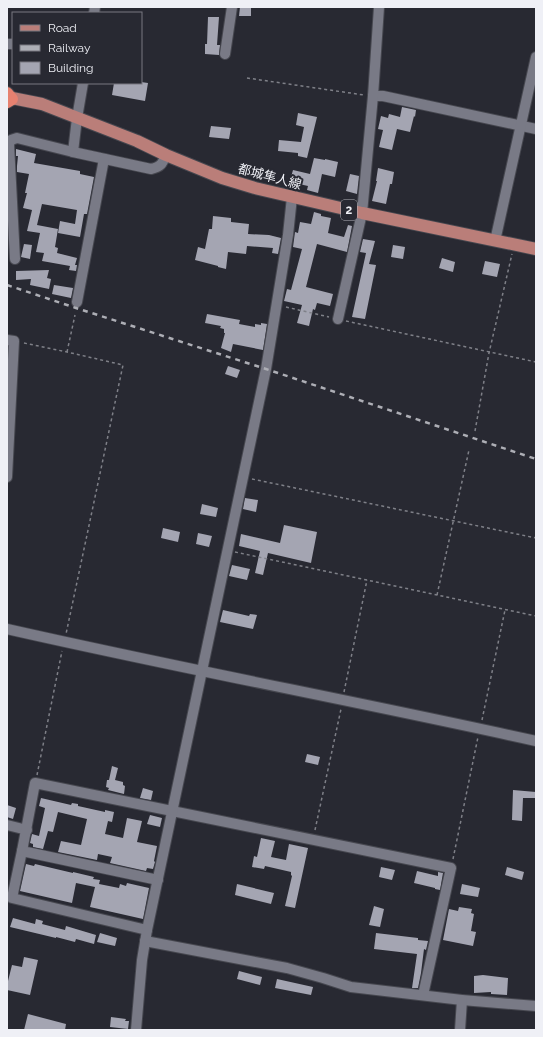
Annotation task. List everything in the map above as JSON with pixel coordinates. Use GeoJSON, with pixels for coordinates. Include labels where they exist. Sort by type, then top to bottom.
{"type":"FeatureCollection","features":[{"type":"Feature","properties":{"kind":"main road","name":"都城隼人線"},"geometry":{"type":"LineString","coordinates":[[8,98],[42,104],[222,178],[255,188],[362,213],[536,249]]}},
{"type":"Feature","properties":{"kind":"street"},"geometry":{"type":"LineString","coordinates":[[225,54],[232,7]]}},
{"type":"Feature","properties":{"kind":"street"},"geometry":{"type":"LineString","coordinates":[[338,319],[362,213],[373,96],[379,7]]}},
{"type":"Feature","properties":{"kind":"street"},"geometry":{"type":"LineString","coordinates":[[495,240],[536,57]]}},
{"type":"Feature","properties":{"kind":"street"},"geometry":{"type":"LineString","coordinates":[[73,152],[83,84]]}},
{"type":"Feature","properties":{"kind":"street"},"geometry":{"type":"LineString","coordinates":[[373,96],[383,96],[536,130]]}},
{"type":"Feature","properties":{"kind":"street"},"geometry":{"type":"LineString","coordinates":[[15,259],[9,144],[11,140],[17,138],[151,170],[160,165],[166,155]]}},
{"type":"Feature","properties":{"kind":"street"},"geometry":{"type":"LineString","coordinates":[[77,302],[104,159]]}},
{"type":"Feature","properties":{"kind":"street"},"geometry":{"type":"LineString","coordinates":[[136,1030],[142,960],[147,930],[266,369],[288,235],[292,197]]}},
{"type":"Feature","properties":{"kind":"street"},"geometry":{"type":"LineString","coordinates":[[7,477],[10,340]]}},
{"type":"Feature","properties":{"kind":"street"},"geometry":{"type":"LineString","coordinates":[[7,629],[536,741]]}},
{"type":"Feature","properties":{"kind":"street"},"geometry":{"type":"LineString","coordinates":[[147,930],[12,898],[27,830],[35,783],[451,868],[423,995]]}},
{"type":"Feature","properties":{"kind":"street"},"geometry":{"type":"LineString","coordinates":[[7,825],[27,830]]}},
{"type":"Feature","properties":{"kind":"street"},"geometry":{"type":"LineString","coordinates":[[22,851],[158,880]]}},
{"type":"Feature","properties":{"kind":"street"},"geometry":{"type":"LineString","coordinates":[[146,941],[287,968],[352,987],[462,1000],[536,1006]]}},
{"type":"Feature","properties":{"kind":"street"},"geometry":{"type":"LineString","coordinates":[[460,1030],[462,1000]]}},
{"type":"Feature","properties":{"kind":"path"},"geometry":{"type":"LineString","coordinates":[[247,78],[373,96]]}},
{"type":"Feature","properties":{"kind":"path"},"geometry":{"type":"LineString","coordinates":[[475,431],[489,352],[515,245]]}},
{"type":"Feature","properties":{"kind":"path"},"geometry":{"type":"LineString","coordinates":[[277,305],[536,362]]}},
{"type":"Feature","properties":{"kind":"path"},"geometry":{"type":"LineString","coordinates":[[67,352],[75,315]]}},
{"type":"Feature","properties":{"kind":"path"},"geometry":{"type":"LineString","coordinates":[[10,340],[123,365],[35,783]]}},
{"type":"Feature","properties":{"kind":"path"},"geometry":{"type":"LineString","coordinates":[[437,595],[469,450]]}},
{"type":"Feature","properties":{"kind":"path"},"geometry":{"type":"LineString","coordinates":[[243,477],[536,538]]}},
{"type":"Feature","properties":{"kind":"path"},"geometry":{"type":"LineString","coordinates":[[228,550],[536,616]]}},
{"type":"Feature","properties":{"kind":"path"},"geometry":{"type":"LineString","coordinates":[[313,840],[367,580]]}},
{"type":"Feature","properties":{"kind":"path"},"geometry":{"type":"LineString","coordinates":[[451,868],[505,609]]}},
{"type":"Feature","properties":{"kind":"building"},"geometry":{"type":"Polygon","coordinates":[[[240,7],[251,8],[251,16],[239,16],[240,7]]]}},
{"type":"Feature","properties":{"kind":"building"},"geometry":{"type":"Polygon","coordinates":[[[208,17],[219,17],[217,45],[220,45],[219,55],[205,54],[208,17]]]}},
{"type":"Feature","properties":{"kind":"building"},"geometry":{"type":"Polygon","coordinates":[[[148,83],[145,101],[112,95],[114,84],[148,83]]]}},
{"type":"Feature","properties":{"kind":"building"},"geometry":{"type":"Polygon","coordinates":[[[402,107],[416,110],[410,132],[397,129],[392,150],[379,147],[383,130],[378,129],[381,116],[388,118],[389,114],[400,117],[402,107]]]}},
{"type":"Feature","properties":{"kind":"building"},"geometry":{"type":"Polygon","coordinates":[[[298,113],[317,117],[307,158],[298,156],[298,153],[278,151],[279,140],[301,142],[304,127],[296,125],[298,113]]]}},
{"type":"Feature","properties":{"kind":"building"},"geometry":{"type":"Polygon","coordinates":[[[211,126],[231,128],[229,139],[209,137],[211,126]]]}},
{"type":"Feature","properties":{"kind":"building"},"geometry":{"type":"Polygon","coordinates":[[[16,149],[36,154],[34,163],[80,171],[80,174],[94,177],[87,214],[84,214],[80,237],[58,233],[60,221],[75,224],[77,210],[42,204],[37,225],[58,229],[55,247],[58,248],[57,253],[77,258],[75,265],[77,265],[76,271],[69,270],[70,266],[42,261],[44,253],[36,252],[40,233],[27,231],[32,210],[23,208],[27,193],[25,193],[29,174],[17,172],[18,156],[16,156],[16,149]]]}},
{"type":"Feature","properties":{"kind":"building"},"geometry":{"type":"Polygon","coordinates":[[[314,158],[338,162],[335,177],[322,174],[318,193],[307,190],[308,186],[299,184],[300,179],[291,177],[293,170],[310,174],[314,158]]]}},
{"type":"Feature","properties":{"kind":"building"},"geometry":{"type":"Polygon","coordinates":[[[378,168],[394,172],[386,204],[372,201],[377,181],[378,168]]]}},
{"type":"Feature","properties":{"kind":"building"},"geometry":{"type":"Polygon","coordinates":[[[350,174],[359,176],[357,194],[346,191],[350,174]]]}},
{"type":"Feature","properties":{"kind":"building"},"geometry":{"type":"Polygon","coordinates":[[[314,212],[321,214],[321,216],[331,218],[328,233],[344,237],[348,225],[352,226],[347,252],[317,244],[306,287],[333,294],[330,306],[317,303],[315,310],[313,309],[309,326],[297,323],[302,305],[284,301],[287,289],[291,290],[302,249],[293,247],[295,232],[298,233],[300,222],[311,224],[314,212]]]}},
{"type":"Feature","properties":{"kind":"building"},"geometry":{"type":"Polygon","coordinates":[[[213,216],[231,218],[231,222],[249,224],[248,234],[269,235],[281,238],[278,254],[272,253],[273,248],[247,246],[246,254],[228,252],[226,269],[195,260],[198,247],[205,249],[209,229],[212,229],[213,216]]]}},
{"type":"Feature","properties":{"kind":"building"},"geometry":{"type":"Polygon","coordinates":[[[363,239],[375,241],[369,264],[376,265],[365,319],[352,317],[366,253],[360,252],[363,239]]]}},
{"type":"Feature","properties":{"kind":"building"},"geometry":{"type":"Polygon","coordinates":[[[24,244],[32,245],[30,259],[21,257],[24,244]]]}},
{"type":"Feature","properties":{"kind":"building"},"geometry":{"type":"Polygon","coordinates":[[[393,245],[405,247],[403,259],[391,257],[393,245]]]}},
{"type":"Feature","properties":{"kind":"building"},"geometry":{"type":"Polygon","coordinates":[[[442,258],[455,262],[453,272],[439,268],[442,258]]]}},
{"type":"Feature","properties":{"kind":"building"},"geometry":{"type":"Polygon","coordinates":[[[485,261],[500,264],[497,277],[482,274],[485,261]]]}},
{"type":"Feature","properties":{"kind":"building"},"geometry":{"type":"Polygon","coordinates":[[[49,270],[47,278],[51,279],[49,289],[30,285],[31,279],[16,280],[16,271],[49,270]]]}},
{"type":"Feature","properties":{"kind":"building"},"geometry":{"type":"Polygon","coordinates":[[[54,285],[73,288],[71,298],[52,294],[54,285]]]}},
{"type":"Feature","properties":{"kind":"building"},"geometry":{"type":"Polygon","coordinates":[[[207,314],[240,320],[239,324],[255,327],[255,324],[267,324],[263,350],[233,344],[231,352],[221,348],[225,333],[224,329],[220,328],[221,326],[205,323],[207,314]]]}},
{"type":"Feature","properties":{"kind":"building"},"geometry":{"type":"Polygon","coordinates":[[[228,366],[240,370],[237,378],[225,374],[228,366]]]}},
{"type":"Feature","properties":{"kind":"building"},"geometry":{"type":"Polygon","coordinates":[[[245,498],[258,500],[256,512],[243,509],[245,498]]]}},
{"type":"Feature","properties":{"kind":"building"},"geometry":{"type":"Polygon","coordinates":[[[202,504],[218,508],[216,517],[200,514],[202,504]]]}},
{"type":"Feature","properties":{"kind":"building"},"geometry":{"type":"Polygon","coordinates":[[[284,525],[317,532],[311,563],[268,553],[263,575],[255,573],[260,551],[239,546],[241,534],[280,543],[284,525]]]}},
{"type":"Feature","properties":{"kind":"building"},"geometry":{"type":"Polygon","coordinates":[[[163,528],[180,532],[178,542],[161,538],[163,528]]]}},
{"type":"Feature","properties":{"kind":"building"},"geometry":{"type":"Polygon","coordinates":[[[198,533],[212,536],[209,547],[196,544],[198,533]]]}},
{"type":"Feature","properties":{"kind":"building"},"geometry":{"type":"Polygon","coordinates":[[[232,565],[250,569],[247,580],[229,576],[232,565]]]}},
{"type":"Feature","properties":{"kind":"building"},"geometry":{"type":"Polygon","coordinates":[[[223,610],[249,616],[250,614],[257,615],[253,629],[220,622],[223,610]]]}},
{"type":"Feature","properties":{"kind":"building"},"geometry":{"type":"Polygon","coordinates":[[[307,754],[320,757],[318,765],[305,762],[307,754]]]}},
{"type":"Feature","properties":{"kind":"building"},"geometry":{"type":"Polygon","coordinates":[[[112,766],[118,768],[115,780],[123,782],[123,785],[125,786],[124,794],[108,790],[109,788],[106,787],[112,766]]]}},
{"type":"Feature","properties":{"kind":"building"},"geometry":{"type":"Polygon","coordinates":[[[143,788],[153,791],[151,800],[140,798],[143,788]]]}},
{"type":"Feature","properties":{"kind":"building"},"geometry":{"type":"Polygon","coordinates":[[[513,790],[536,792],[536,798],[523,798],[522,821],[512,820],[513,790]]]}},
{"type":"Feature","properties":{"kind":"building"},"geometry":{"type":"Polygon","coordinates":[[[41,798],[71,805],[72,803],[78,804],[78,806],[105,812],[105,810],[114,812],[112,822],[108,821],[105,834],[123,838],[127,818],[142,821],[137,842],[157,846],[153,869],[147,868],[146,871],[110,863],[112,857],[98,854],[97,860],[58,852],[61,841],[81,845],[87,819],[58,812],[53,832],[48,831],[43,849],[33,847],[33,844],[30,843],[32,834],[39,836],[45,808],[39,806],[41,798]]]}},
{"type":"Feature","properties":{"kind":"building"},"geometry":{"type":"Polygon","coordinates":[[[7,805],[16,808],[13,819],[7,817],[7,805]]]}},
{"type":"Feature","properties":{"kind":"building"},"geometry":{"type":"Polygon","coordinates":[[[150,815],[162,818],[160,827],[147,824],[150,815]]]}},
{"type":"Feature","properties":{"kind":"building"},"geometry":{"type":"Polygon","coordinates":[[[261,838],[275,841],[271,857],[286,860],[289,844],[308,848],[295,908],[285,906],[292,876],[291,872],[265,866],[264,869],[252,867],[254,856],[257,857],[261,838]]]}},
{"type":"Feature","properties":{"kind":"building"},"geometry":{"type":"Polygon","coordinates":[[[26,864],[34,866],[35,864],[94,877],[93,879],[100,880],[99,884],[119,888],[120,884],[126,886],[127,883],[149,888],[143,919],[90,907],[95,887],[76,883],[72,903],[20,891],[26,864]]]}},
{"type":"Feature","properties":{"kind":"building"},"geometry":{"type":"Polygon","coordinates":[[[381,867],[395,870],[392,880],[379,877],[381,867]]]}},
{"type":"Feature","properties":{"kind":"building"},"geometry":{"type":"Polygon","coordinates":[[[507,867],[524,872],[522,880],[505,875],[507,867]]]}},
{"type":"Feature","properties":{"kind":"building"},"geometry":{"type":"Polygon","coordinates":[[[417,871],[438,876],[438,872],[443,873],[440,890],[414,883],[417,871]]]}},
{"type":"Feature","properties":{"kind":"building"},"geometry":{"type":"Polygon","coordinates":[[[237,884],[274,893],[271,904],[235,895],[237,884]]]}},
{"type":"Feature","properties":{"kind":"building"},"geometry":{"type":"Polygon","coordinates":[[[462,884],[480,888],[478,897],[460,894],[462,884]]]}},
{"type":"Feature","properties":{"kind":"building"},"geometry":{"type":"Polygon","coordinates":[[[374,906],[384,909],[380,927],[369,925],[374,906]]]}},
{"type":"Feature","properties":{"kind":"building"},"geometry":{"type":"Polygon","coordinates":[[[459,907],[472,909],[471,913],[474,914],[471,931],[476,932],[473,946],[443,940],[449,909],[458,911],[459,907]]]}},
{"type":"Feature","properties":{"kind":"building"},"geometry":{"type":"Polygon","coordinates":[[[13,918],[35,924],[36,919],[43,921],[42,924],[65,930],[66,926],[96,935],[94,944],[76,939],[75,942],[10,927],[13,918]]]}},
{"type":"Feature","properties":{"kind":"building"},"geometry":{"type":"Polygon","coordinates":[[[100,933],[117,938],[115,946],[97,942],[100,933]]]}},
{"type":"Feature","properties":{"kind":"building"},"geometry":{"type":"Polygon","coordinates":[[[376,933],[418,938],[418,940],[428,941],[426,950],[424,949],[418,988],[412,988],[417,954],[374,949],[376,933]]]}},
{"type":"Feature","properties":{"kind":"building"},"geometry":{"type":"Polygon","coordinates":[[[24,957],[38,960],[30,995],[7,990],[12,965],[22,967],[24,957]]]}},
{"type":"Feature","properties":{"kind":"building"},"geometry":{"type":"Polygon","coordinates":[[[239,971],[262,977],[260,985],[237,979],[239,971]]]}},
{"type":"Feature","properties":{"kind":"building"},"geometry":{"type":"Polygon","coordinates":[[[483,975],[508,978],[507,995],[491,994],[491,992],[474,993],[474,976],[483,975]]]}},
{"type":"Feature","properties":{"kind":"building"},"geometry":{"type":"Polygon","coordinates":[[[277,979],[313,987],[311,995],[275,988],[277,979]]]}},
{"type":"Feature","properties":{"kind":"building"},"geometry":{"type":"Polygon","coordinates":[[[28,1014],[66,1024],[65,1030],[24,1030],[28,1014]]]}},
{"type":"Feature","properties":{"kind":"building"},"geometry":{"type":"Polygon","coordinates":[[[111,1017],[126,1019],[125,1021],[129,1021],[128,1029],[110,1027],[111,1017]]]}},
{"type":"Feature","properties":{"kind":"railway"},"geometry":{"type":"LineString","coordinates":[[7,285],[536,459]]}}]}
